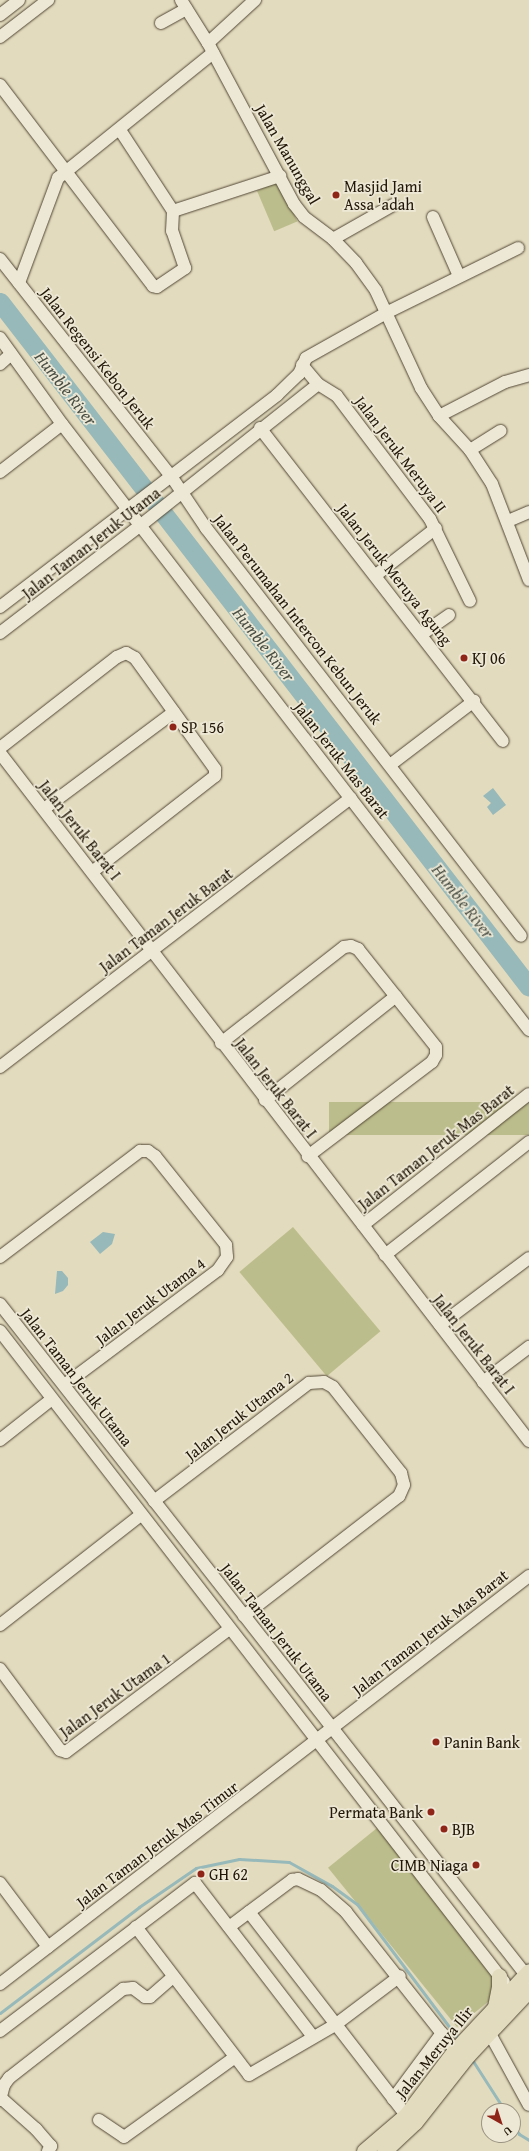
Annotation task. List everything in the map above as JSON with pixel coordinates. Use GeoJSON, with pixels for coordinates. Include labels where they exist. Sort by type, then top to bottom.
{"type":"FeatureCollection","features":[{"type":"Feature","properties":{"kind":"main road","name":"Jalan Meruya Ilir"},"geometry":{"type":"LineString","coordinates":[[364,2151],[406,2115],[462,2050],[483,2033],[519,1993],[528,1975]]}},
{"type":"Feature","properties":{"kind":"main road"},"geometry":{"type":"LineString","coordinates":[[494,2008],[498,2000],[499,1976]]}},
{"type":"Feature","properties":{"kind":"main road","name":"Jalan Meruya Ilir"},"geometry":{"type":"LineString","coordinates":[[483,2033],[494,2008],[519,1993]]}},
{"type":"Feature","properties":{"kind":"main road","name":"Jalan Meruya Ilir"},"geometry":{"type":"LineString","coordinates":[[384,2151],[415,2122],[462,2050]]}},
{"type":"Feature","properties":{"kind":"street"},"geometry":{"type":"LineString","coordinates":[[0,15],[18,0]]}},
{"type":"Feature","properties":{"kind":"street"},"geometry":{"type":"LineString","coordinates":[[0,37],[48,0]]}},
{"type":"Feature","properties":{"kind":"street"},"geometry":{"type":"LineString","coordinates":[[19,283],[53,185],[66,170],[120,130],[210,48],[255,0]]}},
{"type":"Feature","properties":{"kind":"street"},"geometry":{"type":"LineString","coordinates":[[161,23],[184,5]]}},
{"type":"Feature","properties":{"kind":"street","name":"Jalan Manunggal"},"geometry":{"type":"LineString","coordinates":[[184,5],[210,48],[294,204],[304,217],[333,239],[367,276],[388,312],[421,388],[439,416],[470,450],[492,484],[508,521],[529,580]]}},
{"type":"Feature","properties":{"kind":"street"},"geometry":{"type":"LineString","coordinates":[[0,85],[153,286],[157,287],[185,268],[172,232],[173,211],[120,130]]}},
{"type":"Feature","properties":{"kind":"street"},"geometry":{"type":"LineString","coordinates":[[173,211],[280,176]]}},
{"type":"Feature","properties":{"kind":"street"},"geometry":{"type":"LineString","coordinates":[[333,239],[393,205]]}},
{"type":"Feature","properties":{"kind":"street"},"geometry":{"type":"LineString","coordinates":[[433,217],[459,276]]}},
{"type":"Feature","properties":{"kind":"street","name":"Jalan Taman Jeruk Utama"},"geometry":{"type":"LineString","coordinates":[[0,607],[132,508],[171,476],[277,395],[296,377],[306,358],[388,312],[518,248]]}},
{"type":"Feature","properties":{"kind":"street","name":"Jalan Regensi Kebon Jeruk"},"geometry":{"type":"LineString","coordinates":[[0,259],[182,491]]}},
{"type":"Feature","properties":{"kind":"street","name":"Jalan Jeruk Mas Barat"},"geometry":{"type":"LineString","coordinates":[[0,338],[62,424],[145,522],[351,798],[529,1030]]}},
{"type":"Feature","properties":{"kind":"street"},"geometry":{"type":"LineString","coordinates":[[0,364],[12,354]]}},
{"type":"Feature","properties":{"kind":"street","name":"Jalan Jeruk Meruya II"},"geometry":{"type":"LineString","coordinates":[[302,365],[318,384],[337,396],[436,528],[376,575]]}},
{"type":"Feature","properties":{"kind":"street"},"geometry":{"type":"LineString","coordinates":[[439,416],[505,382],[529,375]]}},
{"type":"Feature","properties":{"kind":"street","name":"Jalan Taman Jeruk Utama"},"geometry":{"type":"LineString","coordinates":[[0,633],[145,522],[260,428],[318,384]]}},
{"type":"Feature","properties":{"kind":"street"},"geometry":{"type":"LineString","coordinates":[[0,472],[62,424]]}},
{"type":"Feature","properties":{"kind":"street","name":"Jalan Jeruk Meruya Agung"},"geometry":{"type":"LineString","coordinates":[[260,428],[474,700],[503,741]]}},
{"type":"Feature","properties":{"kind":"street"},"geometry":{"type":"LineString","coordinates":[[470,450],[500,431]]}},
{"type":"Feature","properties":{"kind":"street","name":"Jalan Perumahan Intercon Kebun Jeruk"},"geometry":{"type":"LineString","coordinates":[[182,491],[206,528],[521,936]]}},
{"type":"Feature","properties":{"kind":"street"},"geometry":{"type":"LineString","coordinates":[[508,521],[529,512]]}},
{"type":"Feature","properties":{"kind":"street"},"geometry":{"type":"LineString","coordinates":[[436,528],[470,601]]}},
{"type":"Feature","properties":{"kind":"street"},"geometry":{"type":"LineString","coordinates":[[422,634],[449,615]]}},
{"type":"Feature","properties":{"kind":"street"},"geometry":{"type":"LineString","coordinates":[[0,748],[117,657],[126,653],[135,658],[215,769],[215,776],[92,872]]}},
{"type":"Feature","properties":{"kind":"street"},"geometry":{"type":"LineString","coordinates":[[390,765],[474,700]]}},
{"type":"Feature","properties":{"kind":"street"},"geometry":{"type":"LineString","coordinates":[[44,809],[174,712]]}},
{"type":"Feature","properties":{"kind":"street","name":"Jalan Jeruk Barat I"},"geometry":{"type":"LineString","coordinates":[[0,753],[153,950],[221,1043],[308,1156],[528,1438]]}},
{"type":"Feature","properties":{"kind":"street","name":"Jalan Taman Jeruk Barat"},"geometry":{"type":"LineString","coordinates":[[0,1067],[351,798]]}},
{"type":"Feature","properties":{"kind":"street"},"geometry":{"type":"LineString","coordinates":[[221,1043],[344,947],[358,949],[436,1047],[436,1055],[432,1062],[308,1156]]}},
{"type":"Feature","properties":{"kind":"street"},"geometry":{"type":"LineString","coordinates":[[265,1100],[396,996]]}},
{"type":"Feature","properties":{"kind":"street","name":"Jalan Taman Jeruk Mas Barat"},"geometry":{"type":"LineString","coordinates":[[363,1225],[529,1094]]}},
{"type":"Feature","properties":{"kind":"street"},"geometry":{"type":"LineString","coordinates":[[385,1255],[529,1142]]}},
{"type":"Feature","properties":{"kind":"street","name":"Jalan Jeruk Utama 4"},"geometry":{"type":"LineString","coordinates":[[0,1257],[140,1151],[148,1151],[155,1156],[226,1245],[227,1257],[218,1270],[64,1385]]}},
{"type":"Feature","properties":{"kind":"street"},"geometry":{"type":"LineString","coordinates":[[440,1325],[529,1258]]}},
{"type":"Feature","properties":{"kind":"street","name":"Jalan Taman Jeruk Utama"},"geometry":{"type":"LineString","coordinates":[[0,1304],[332,1729],[528,1975]]}},
{"type":"Feature","properties":{"kind":"street","name":"Jalan Taman Jeruk Utama"},"geometry":{"type":"LineString","coordinates":[[0,1331],[316,1742],[499,1976],[519,1993]]}},
{"type":"Feature","properties":{"kind":"street"},"geometry":{"type":"LineString","coordinates":[[483,1382],[529,1347]]}},
{"type":"Feature","properties":{"kind":"street","name":"Jalan Jeruk Utama 2"},"geometry":{"type":"LineString","coordinates":[[154,1501],[309,1382],[324,1382],[334,1387],[401,1473],[404,1485],[399,1496],[244,1616]]}},
{"type":"Feature","properties":{"kind":"street"},"geometry":{"type":"LineString","coordinates":[[0,1440],[52,1399]]}},
{"type":"Feature","properties":{"kind":"street"},"geometry":{"type":"LineString","coordinates":[[0,1625],[141,1515]]}},
{"type":"Feature","properties":{"kind":"street","name":"Jalan Taman Jeruk Mas Barat"},"geometry":{"type":"LineString","coordinates":[[332,1729],[529,1576]]}},
{"type":"Feature","properties":{"kind":"street","name":"Jalan Jeruk Utama 1"},"geometry":{"type":"LineString","coordinates":[[0,1669],[60,1750],[66,1752],[229,1629]]}},
{"type":"Feature","properties":{"kind":"street","name":"Jalan Taman Jeruk Mas Timur"},"geometry":{"type":"LineString","coordinates":[[0,1984],[332,1729]]}},
{"type":"Feature","properties":{"kind":"street"},"geometry":{"type":"LineString","coordinates":[[229,1927],[289,1882],[298,1879],[333,1899],[400,1976],[442,2033],[462,2050]]}},
{"type":"Feature","properties":{"kind":"street"},"geometry":{"type":"LineString","coordinates":[[0,1883],[48,1947]]}},
{"type":"Feature","properties":{"kind":"street"},"geometry":{"type":"LineString","coordinates":[[0,2031],[195,1883],[313,2038]]}},
{"type":"Feature","properties":{"kind":"street"},"geometry":{"type":"LineString","coordinates":[[249,1912],[406,2115]]}},
{"type":"Feature","properties":{"kind":"street"},"geometry":{"type":"LineString","coordinates":[[136,1927],[234,2058],[246,2073],[253,2075],[335,2025],[400,1976]]}},
{"type":"Feature","properties":{"kind":"street"},"geometry":{"type":"LineString","coordinates":[[48,2151],[51,2146],[36,2129],[0,2099],[4,2085],[10,2078],[123,1989],[133,1988],[145,1997],[150,1996],[173,1977]]}},
{"type":"Feature","properties":{"kind":"street"},"geometry":{"type":"LineString","coordinates":[[393,2099],[442,2033]]}},
{"type":"Feature","properties":{"kind":"street"},"geometry":{"type":"LineString","coordinates":[[483,2033],[529,2105]]}},
{"type":"Feature","properties":{"kind":"street"},"geometry":{"type":"LineString","coordinates":[[99,2120],[124,2137],[234,2058]]}},
{"type":"Feature","properties":{"kind":"green space"},"geometry":{"type":"Polygon","coordinates":[[[280,181],[297,222],[274,231],[257,191],[280,181]]]}},
{"type":"Feature","properties":{"kind":"green space"},"geometry":{"type":"Polygon","coordinates":[[[329,1102],[529,1102],[529,1135],[329,1135],[329,1102]]]}},
{"type":"Feature","properties":{"kind":"green space"},"geometry":{"type":"Polygon","coordinates":[[[293,1227],[380,1331],[327,1376],[239,1272],[293,1227]]]}},
{"type":"Feature","properties":{"kind":"green space"},"geometry":{"type":"Polygon","coordinates":[[[377,1828],[506,1987],[457,2027],[328,1868],[377,1828]]]}},
{"type":"Feature","properties":{"kind":"water"},"geometry":{"type":"Polygon","coordinates":[[[493,788],[506,805],[493,815],[487,807],[491,803],[483,796],[493,788]]]}},
{"type":"Feature","properties":{"kind":"water"},"geometry":{"type":"Polygon","coordinates":[[[103,1232],[115,1234],[112,1244],[100,1254],[90,1242],[103,1232]]]}},
{"type":"Feature","properties":{"kind":"water"},"geometry":{"type":"Polygon","coordinates":[[[57,1271],[62,1271],[68,1278],[68,1285],[63,1291],[55,1294],[57,1271]]]}},
{"type":"Feature","properties":{"kind":"waterway","name":"Humble River"},"geometry":{"type":"LineString","coordinates":[[0,302],[529,987]]}},
{"type":"Feature","properties":{"kind":"waterway"},"geometry":{"type":"LineString","coordinates":[[0,2013],[139,1907],[196,1868],[239,1859],[289,1862],[332,1886],[357,1904],[459,2040]]}},
{"type":"Feature","properties":{"kind":"waterway"},"geometry":{"type":"LineString","coordinates":[[471,2058],[500,2103]]}},
{"type":"Feature","properties":{"kind":"waterway"},"geometry":{"type":"LineString","coordinates":[[521,2135],[529,2140]]}},
{"type":"Feature","properties":{"kind":"place","name":"Masjid Jami Assa 'adah"},"geometry":{"type":"Point","coordinates":[336,195]}},
{"type":"Feature","properties":{"kind":"place","name":"KJ 06"},"geometry":{"type":"Point","coordinates":[464,658]}},
{"type":"Feature","properties":{"kind":"place","name":"SP 156"},"geometry":{"type":"Point","coordinates":[173,727]}},
{"type":"Feature","properties":{"kind":"place","name":"Panin Bank"},"geometry":{"type":"Point","coordinates":[436,1742]}},
{"type":"Feature","properties":{"kind":"place","name":"Permata Bank"},"geometry":{"type":"Point","coordinates":[431,1812]}},
{"type":"Feature","properties":{"kind":"place","name":"BJB"},"geometry":{"type":"Point","coordinates":[444,1829]}},
{"type":"Feature","properties":{"kind":"place","name":"CIMB Niaga"},"geometry":{"type":"Point","coordinates":[476,1865]}},
{"type":"Feature","properties":{"kind":"place","name":"GH 62"},"geometry":{"type":"Point","coordinates":[201,1874]}}]}
